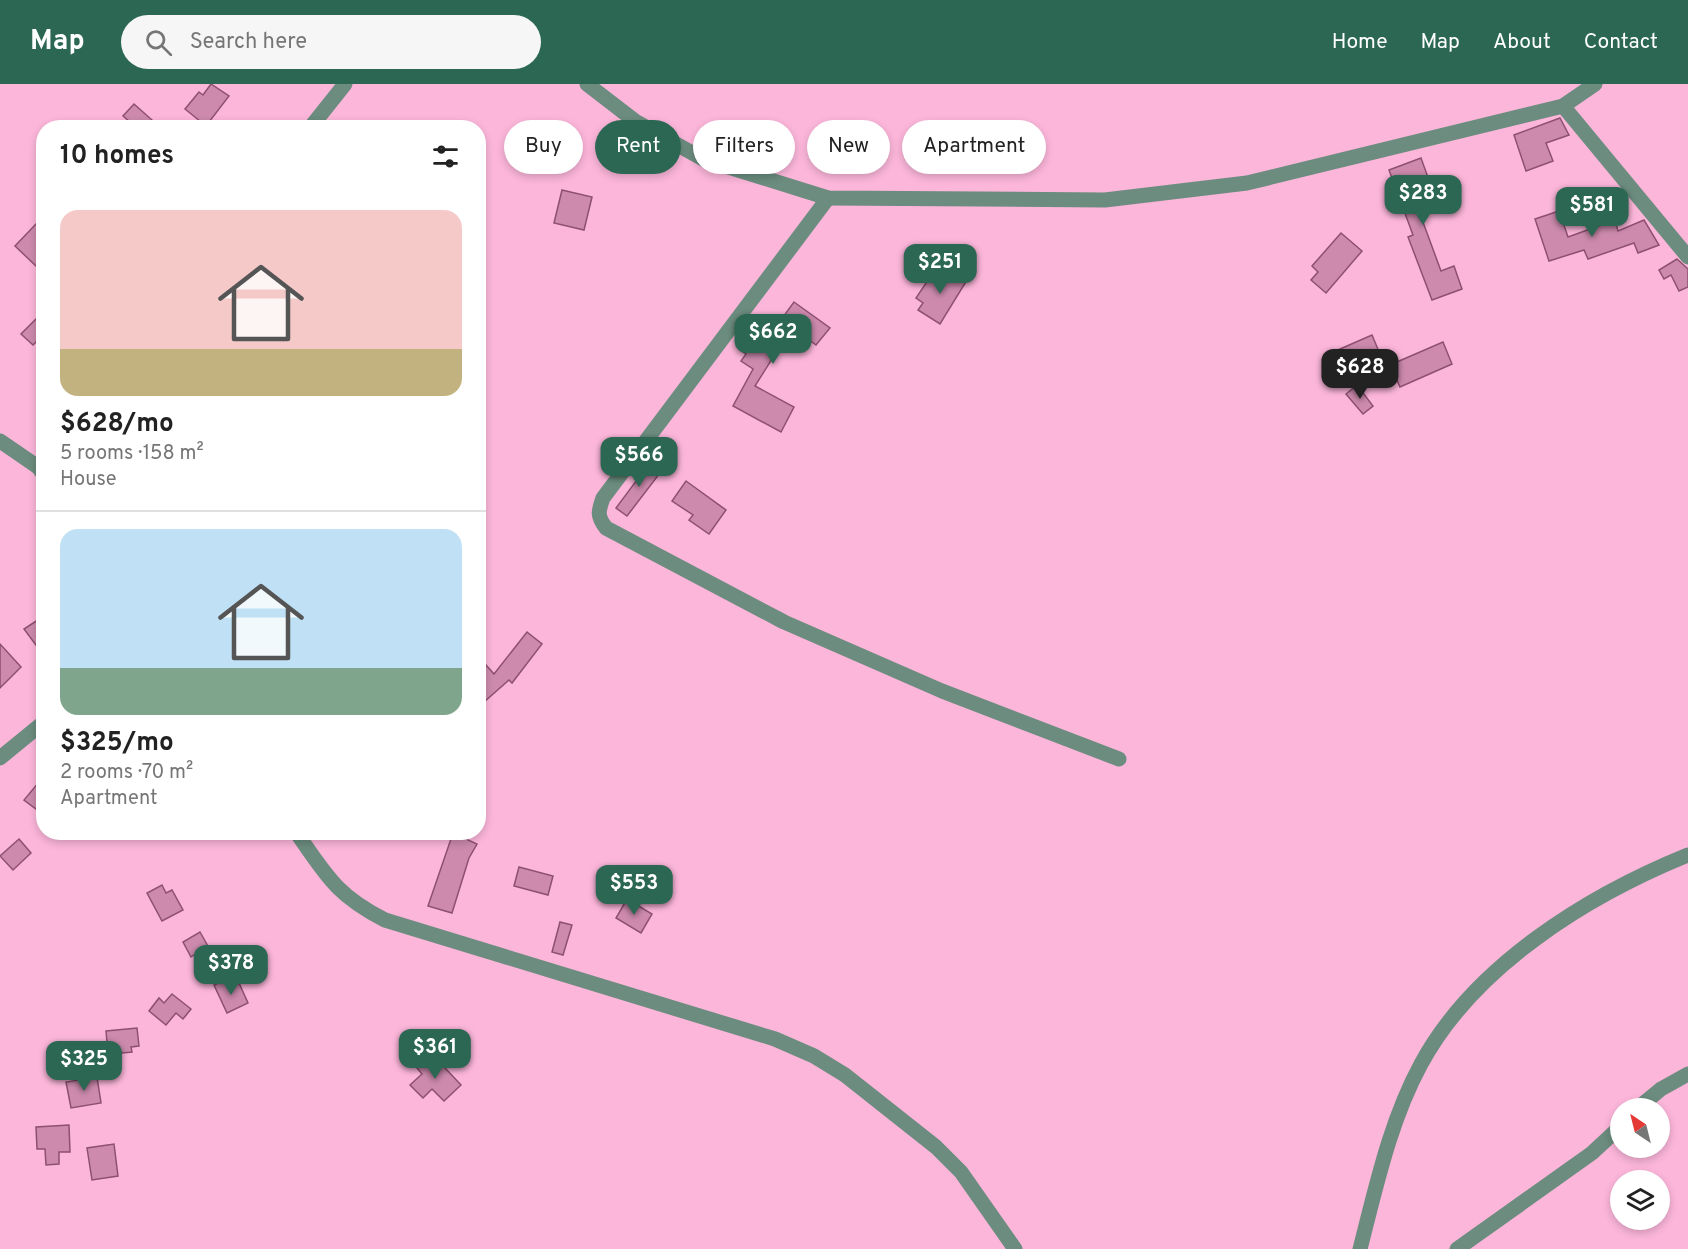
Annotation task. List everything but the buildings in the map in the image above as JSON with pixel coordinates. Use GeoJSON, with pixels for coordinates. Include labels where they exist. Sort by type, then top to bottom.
{"type":"FeatureCollection","features":[{"type":"Feature","properties":{"kind":"street"},"geometry":{"type":"LineString","coordinates":[[316,120],[345,84]]}},
{"type":"Feature","properties":{"kind":"street"},"geometry":{"type":"LineString","coordinates":[[587,84],[635,121],[703,159],[828,198],[1105,200],[1247,183],[1563,106],[1595,84]]}},
{"type":"Feature","properties":{"kind":"street"},"geometry":{"type":"LineString","coordinates":[[1563,106],[1688,257]]}},
{"type":"Feature","properties":{"kind":"street"},"geometry":{"type":"LineString","coordinates":[[828,198],[603,498],[598,512],[599,518],[606,528],[784,622],[942,691],[1119,759]]}},
{"type":"Feature","properties":{"kind":"street"},"geometry":{"type":"LineString","coordinates":[[0,441],[36,464]]}},
{"type":"Feature","properties":{"kind":"street"},"geometry":{"type":"LineString","coordinates":[[0,758],[36,729]]}},
{"type":"Feature","properties":{"kind":"street"},"geometry":{"type":"LineString","coordinates":[[302,840],[334,886],[356,905],[385,920],[776,1039],[814,1056],[845,1075],[936,1147],[961,1172],[1015,1249]]}},
{"type":"Feature","properties":{"kind":"street"},"geometry":{"type":"LineString","coordinates":[[1359,1249],[1382,1161],[1406,1099],[1420,1066],[1454,1014],[1473,993],[1528,945],[1576,910],[1629,880],[1688,855]]}},
{"type":"Feature","properties":{"kind":"street"},"geometry":{"type":"LineString","coordinates":[[1650,1098],[1688,1074]]}},
{"type":"Feature","properties":{"kind":"street"},"geometry":{"type":"LineString","coordinates":[[1457,1249],[1592,1154],[1610,1137]]}}]}
